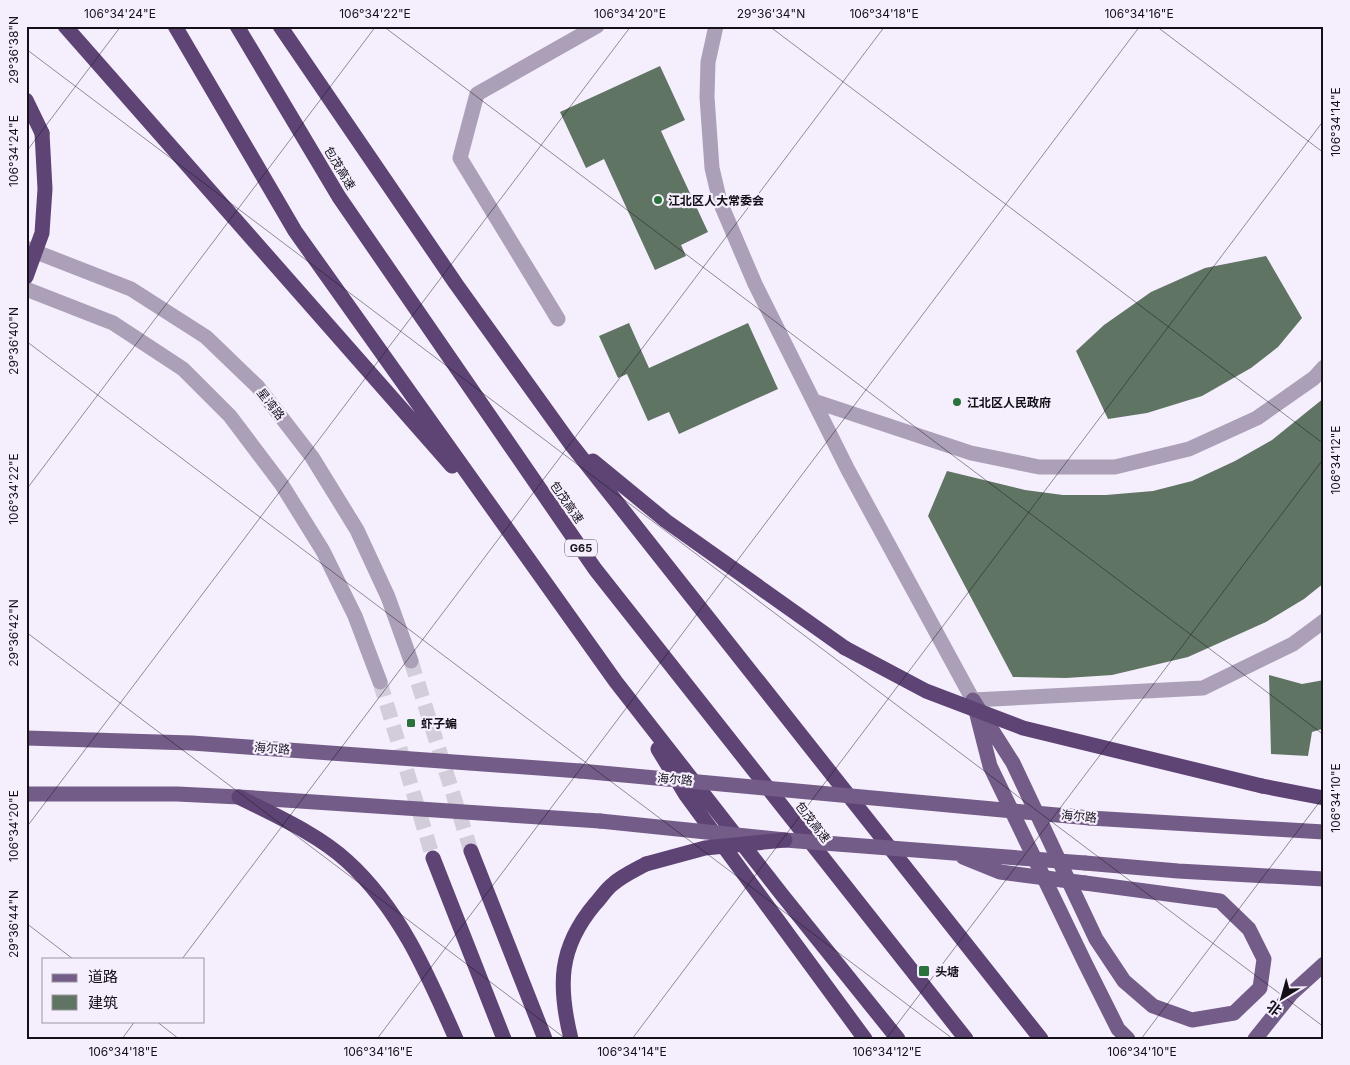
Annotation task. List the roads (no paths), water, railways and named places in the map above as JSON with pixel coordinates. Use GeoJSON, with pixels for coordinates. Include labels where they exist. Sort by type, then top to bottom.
{"type":"FeatureCollection","features":[{"type":"Feature","properties":{"kind":"highway"},"geometry":{"type":"LineString","coordinates":[[65,26],[507,529]]}},
{"type":"Feature","properties":{"kind":"highway"},"geometry":{"type":"LineString","coordinates":[[175,26],[295,231],[616,682],[783,896],[898,1039]]}},
{"type":"Feature","properties":{"kind":"highway","name":"包茂高速"},"geometry":{"type":"LineString","coordinates":[[237,26],[339,197],[595,569],[966,1039]]}},
{"type":"Feature","properties":{"kind":"highway"},"geometry":{"type":"LineString","coordinates":[[280,26],[456,284],[570,443],[1041,1039]]}},
{"type":"Feature","properties":{"kind":"highway"},"geometry":{"type":"LineString","coordinates":[[26,100],[42,133],[45,189],[42,233],[26,277]]}},
{"type":"Feature","properties":{"kind":"highway"},"geometry":{"type":"LineString","coordinates":[[570,443],[666,521],[844,648],[926,691],[1023,728],[1262,786],[1324,798]]}},
{"type":"Feature","properties":{"kind":"highway"},"geometry":{"type":"LineString","coordinates":[[616,682],[686,795],[865,1039]]}},
{"type":"Feature","properties":{"kind":"highway"},"geometry":{"type":"LineString","coordinates":[[239,797],[304,831],[347,860],[387,905],[420,959],[456,1039]]}},
{"type":"Feature","properties":{"kind":"highway"},"geometry":{"type":"LineString","coordinates":[[571,1039],[566,1017],[562,976],[572,939],[587,914],[612,884],[646,864],[705,848],[785,840]]}},
{"type":"Feature","properties":{"kind":"highway"},"geometry":{"type":"LineString","coordinates":[[471,851],[545,1039]]}},
{"type":"Feature","properties":{"kind":"highway"},"geometry":{"type":"LineString","coordinates":[[433,858],[504,1039]]}},
{"type":"Feature","properties":{"kind":"main road"},"geometry":{"type":"LineString","coordinates":[[950,852],[1000,872],[1085,883],[1220,901],[1249,928],[1264,959],[1260,988],[1234,1014],[1192,1020],[1153,1006],[1124,981],[1096,938],[1013,763],[973,700]]}},
{"type":"Feature","properties":{"kind":"main road"},"geometry":{"type":"LineString","coordinates":[[973,700],[990,766],[1118,1029],[1128,1039]]}},
{"type":"Feature","properties":{"kind":"main road","name":"海尔路"},"geometry":{"type":"LineString","coordinates":[[26,738],[192,743],[580,771],[1090,818],[1324,832]]}},
{"type":"Feature","properties":{"kind":"main road"},"geometry":{"type":"LineString","coordinates":[[26,794],[177,794],[239,797],[600,821],[785,840],[1178,871],[1324,879]]}},
{"type":"Feature","properties":{"kind":"main road"},"geometry":{"type":"LineString","coordinates":[[1255,1039],[1290,994],[1324,964]]}},
{"type":"Feature","properties":{"kind":"street"},"geometry":{"type":"LineString","coordinates":[[558,319],[460,158],[477,94],[597,26]]}},
{"type":"Feature","properties":{"kind":"street"},"geometry":{"type":"LineString","coordinates":[[716,26],[708,62],[707,97],[712,168],[720,202],[755,284],[848,470],[973,700],[1203,688],[1293,644],[1324,621]]}},
{"type":"Feature","properties":{"kind":"street","name":"星湾路"},"geometry":{"type":"LineString","coordinates":[[26,248],[131,288],[206,337],[258,387],[312,457],[357,530],[388,596],[411,661]]}},
{"type":"Feature","properties":{"kind":"street"},"geometry":{"type":"LineString","coordinates":[[26,289],[113,322],[182,369],[230,416],[282,485],[323,550],[355,616],[380,682]]}},
{"type":"Feature","properties":{"kind":"street"},"geometry":{"type":"LineString","coordinates":[[814,401],[971,453],[1039,467],[1115,468],[1189,450],[1257,418],[1314,378],[1324,366]]}},
{"type":"Feature","properties":{"kind":"tunnel"},"geometry":{"type":"LineString","coordinates":[[411,661],[471,851]]}},
{"type":"Feature","properties":{"kind":"tunnel"},"geometry":{"type":"LineString","coordinates":[[380,682],[433,858]]}},
{"type":"Feature","properties":{"kind":"place","name":"江北区人大常委会"},"geometry":{"type":"Point","coordinates":[658,200]}},
{"type":"Feature","properties":{"kind":"place","name":"江北区人民政府"},"geometry":{"type":"Point","coordinates":[957,402]}},
{"type":"Feature","properties":{"kind":"place","name":"虾子蝙"},"geometry":{"type":"Point","coordinates":[411,723]}},
{"type":"Feature","properties":{"kind":"place","name":"头塘"},"geometry":{"type":"Point","coordinates":[924,971]}}]}
